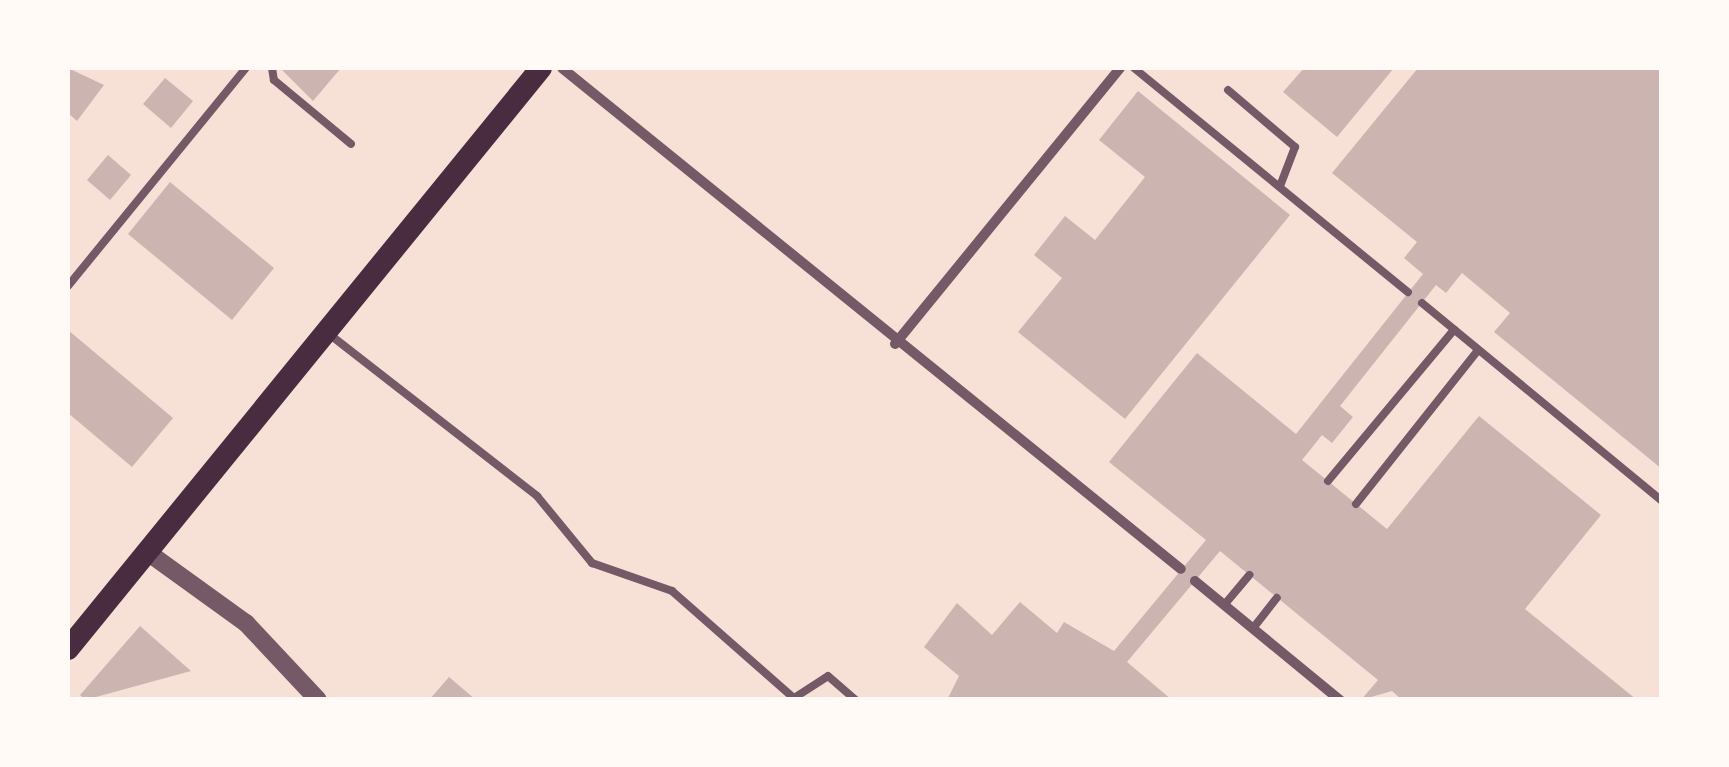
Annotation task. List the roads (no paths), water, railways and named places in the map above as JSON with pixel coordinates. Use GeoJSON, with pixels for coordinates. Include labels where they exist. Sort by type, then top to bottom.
{"type":"FeatureCollection","features":[{"type":"Feature","properties":{"kind":"main road"},"geometry":{"type":"LineString","coordinates":[[68,648],[541,68]]}},
{"type":"Feature","properties":{"kind":"street"},"geometry":{"type":"LineString","coordinates":[[562,68],[895,344],[1181,569]]}},
{"type":"Feature","properties":{"kind":"street"},"geometry":{"type":"LineString","coordinates":[[895,344],[1120,68]]}},
{"type":"Feature","properties":{"kind":"street"},"geometry":{"type":"LineString","coordinates":[[146,551],[246,623],[318,700]]}},
{"type":"Feature","properties":{"kind":"street"},"geometry":{"type":"LineString","coordinates":[[1195,580],[1340,700]]}},
{"type":"Feature","properties":{"kind":"lane"},"geometry":{"type":"LineString","coordinates":[[68,286],[246,68]]}},
{"type":"Feature","properties":{"kind":"lane"},"geometry":{"type":"LineString","coordinates":[[272,68],[274,80],[351,144]]}},
{"type":"Feature","properties":{"kind":"lane"},"geometry":{"type":"LineString","coordinates":[[1134,68],[1408,292]]}},
{"type":"Feature","properties":{"kind":"lane"},"geometry":{"type":"LineString","coordinates":[[1228,90],[1295,148],[1280,186]]}},
{"type":"Feature","properties":{"kind":"lane"},"geometry":{"type":"LineString","coordinates":[[1422,304],[1662,501]]}},
{"type":"Feature","properties":{"kind":"lane"},"geometry":{"type":"LineString","coordinates":[[1328,481],[1454,330]]}},
{"type":"Feature","properties":{"kind":"lane"},"geometry":{"type":"LineString","coordinates":[[326,332],[537,496],[592,563],[672,591],[794,698],[828,676],[856,700]]}},
{"type":"Feature","properties":{"kind":"lane"},"geometry":{"type":"LineString","coordinates":[[1356,504],[1478,350]]}},
{"type":"Feature","properties":{"kind":"lane"},"geometry":{"type":"LineString","coordinates":[[1225,604],[1249,575]]}},
{"type":"Feature","properties":{"kind":"lane"},"geometry":{"type":"LineString","coordinates":[[1254,627],[1277,598]]}}]}
